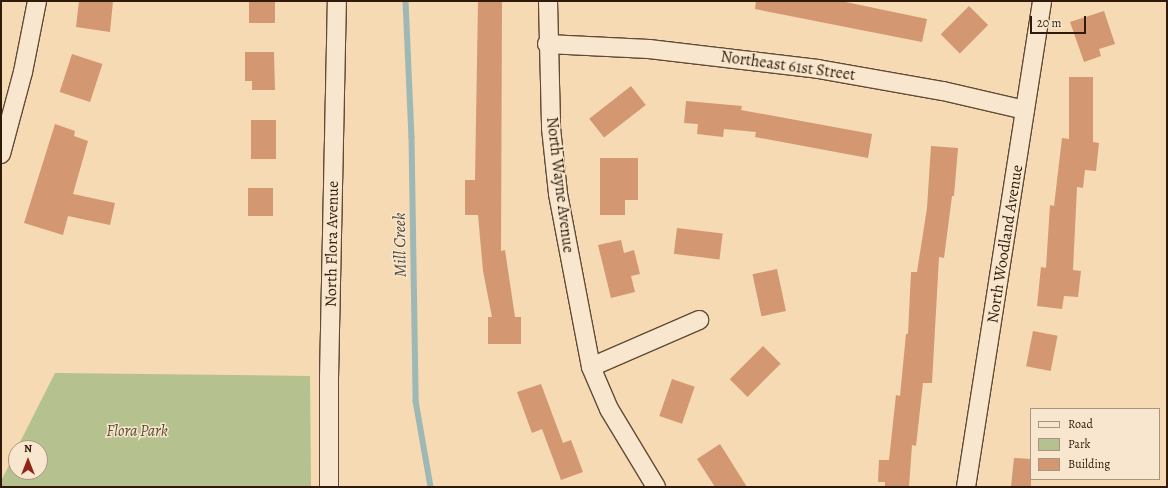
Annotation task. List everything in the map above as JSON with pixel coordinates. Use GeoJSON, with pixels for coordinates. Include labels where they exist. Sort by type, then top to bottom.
{"type":"FeatureCollection","features":[{"type":"Feature","properties":{"kind":"street"},"geometry":{"type":"LineString","coordinates":[[1,154],[23,72],[37,1]]}},
{"type":"Feature","properties":{"kind":"street","name":"North Flora Avenue"},"geometry":{"type":"LineString","coordinates":[[329,487],[329,378],[337,1]]}},
{"type":"Feature","properties":{"kind":"street","name":"North Wayne Avenue"},"geometry":{"type":"LineString","coordinates":[[548,1],[547,44],[551,128],[558,194],[591,367],[609,409],[656,487]]}},
{"type":"Feature","properties":{"kind":"street","name":"North Woodland Avenue"},"geometry":{"type":"LineString","coordinates":[[966,487],[1042,1]]}},
{"type":"Feature","properties":{"kind":"street","name":"Northeast 61st Street"},"geometry":{"type":"LineString","coordinates":[[547,44],[657,50],[818,69],[943,91],[1025,110]]}},
{"type":"Feature","properties":{"kind":"street"},"geometry":{"type":"LineString","coordinates":[[591,367],[699,320]]}},
{"type":"Feature","properties":{"kind":"green space","name":"Flora Park"},"geometry":{"type":"Polygon","coordinates":[[[55,373],[310,376],[311,487],[1,487],[1,481],[8,467],[8,480],[48,480],[48,440],[21,440],[55,373]]]}},
{"type":"Feature","properties":{"kind":"building"},"geometry":{"type":"Polygon","coordinates":[[[79,1],[113,1],[110,32],[76,27],[79,1]]]}},
{"type":"Feature","properties":{"kind":"building"},"geometry":{"type":"Polygon","coordinates":[[[249,1],[275,1],[275,23],[249,23],[249,1]]]}},
{"type":"Feature","properties":{"kind":"building"},"geometry":{"type":"Polygon","coordinates":[[[478,1],[502,1],[501,251],[505,250],[515,317],[521,317],[521,344],[488,344],[488,317],[492,317],[483,271],[478,215],[465,215],[465,180],[475,180],[478,1]]]}},
{"type":"Feature","properties":{"kind":"building"},"geometry":{"type":"Polygon","coordinates":[[[756,1],[841,1],[927,19],[922,42],[755,9],[756,1]]]}},
{"type":"Feature","properties":{"kind":"building"},"geometry":{"type":"Polygon","coordinates":[[[969,6],[988,25],[960,53],[941,34],[969,6]]]}},
{"type":"Feature","properties":{"kind":"building"},"geometry":{"type":"Polygon","coordinates":[[[1104,11],[1115,44],[1099,49],[1101,56],[1084,62],[1070,22],[1104,11]]]}},
{"type":"Feature","properties":{"kind":"building"},"geometry":{"type":"Polygon","coordinates":[[[245,52],[274,52],[275,90],[252,90],[252,81],[245,81],[245,52]]]}},
{"type":"Feature","properties":{"kind":"building"},"geometry":{"type":"Polygon","coordinates":[[[72,54],[102,64],[90,102],[60,92],[72,54]]]}},
{"type":"Feature","properties":{"kind":"building"},"geometry":{"type":"Polygon","coordinates":[[[1069,77],[1093,77],[1093,142],[1099,143],[1096,171],[1085,170],[1083,188],[1077,187],[1073,270],[1081,271],[1078,297],[1064,296],[1062,309],[1037,306],[1041,267],[1046,268],[1050,205],[1054,206],[1062,138],[1069,139],[1069,77]]]}},
{"type":"Feature","properties":{"kind":"building"},"geometry":{"type":"Polygon","coordinates":[[[631,86],[646,105],[604,138],[589,119],[631,86]]]}},
{"type":"Feature","properties":{"kind":"building"},"geometry":{"type":"Polygon","coordinates":[[[686,101],[742,106],[741,110],[872,134],[868,158],[755,137],[756,132],[724,129],[723,137],[697,134],[698,124],[684,123],[686,101]]]}},
{"type":"Feature","properties":{"kind":"building"},"geometry":{"type":"Polygon","coordinates":[[[251,120],[276,120],[276,159],[251,159],[251,120]]]}},
{"type":"Feature","properties":{"kind":"building"},"geometry":{"type":"Polygon","coordinates":[[[55,124],[75,131],[74,136],[88,141],[73,194],[115,203],[110,225],[68,216],[63,235],[24,223],[55,124]]]}},
{"type":"Feature","properties":{"kind":"building"},"geometry":{"type":"Polygon","coordinates":[[[931,146],[958,148],[954,196],[952,196],[944,258],[939,257],[932,383],[923,383],[916,446],[912,445],[909,487],[885,487],[885,482],[878,482],[879,460],[889,460],[896,395],[900,396],[906,334],[908,334],[911,272],[917,272],[927,208],[931,146]]]}},
{"type":"Feature","properties":{"kind":"building"},"geometry":{"type":"Polygon","coordinates":[[[600,158],[638,158],[638,200],[625,200],[625,215],[600,215],[600,158]]]}},
{"type":"Feature","properties":{"kind":"building"},"geometry":{"type":"Polygon","coordinates":[[[248,188],[273,188],[273,216],[248,216],[248,188]]]}},
{"type":"Feature","properties":{"kind":"building"},"geometry":{"type":"Polygon","coordinates":[[[677,228],[723,234],[719,259],[674,254],[677,228]]]}},
{"type":"Feature","properties":{"kind":"building"},"geometry":{"type":"Polygon","coordinates":[[[621,240],[624,253],[634,250],[640,274],[631,276],[635,292],[611,298],[598,245],[621,240]]]}},
{"type":"Feature","properties":{"kind":"building"},"geometry":{"type":"Polygon","coordinates":[[[777,269],[786,311],[761,316],[753,274],[777,269]]]}},
{"type":"Feature","properties":{"kind":"building"},"geometry":{"type":"Polygon","coordinates":[[[1033,331],[1058,336],[1051,371],[1026,366],[1033,331]]]}},
{"type":"Feature","properties":{"kind":"building"},"geometry":{"type":"Polygon","coordinates":[[[763,346],[781,364],[747,397],[730,379],[763,346]]]}},
{"type":"Feature","properties":{"kind":"building"},"geometry":{"type":"Polygon","coordinates":[[[672,379],[695,387],[682,424],[659,416],[672,379]]]}},
{"type":"Feature","properties":{"kind":"building"},"geometry":{"type":"Polygon","coordinates":[[[541,384],[563,443],[571,440],[583,472],[561,480],[542,429],[532,433],[517,392],[541,384]]]}},
{"type":"Feature","properties":{"kind":"building"},"geometry":{"type":"Polygon","coordinates":[[[720,444],[747,487],[715,487],[697,459],[720,444]]]}},
{"type":"Feature","properties":{"kind":"building"},"geometry":{"type":"Polygon","coordinates":[[[1014,458],[1030,459],[1031,487],[1011,487],[1014,458]]]}},
{"type":"Feature","properties":{"kind":"waterway","name":"Mill Creek"},"geometry":{"type":"LineString","coordinates":[[406,1],[412,137],[416,401],[431,487]]}}]}
